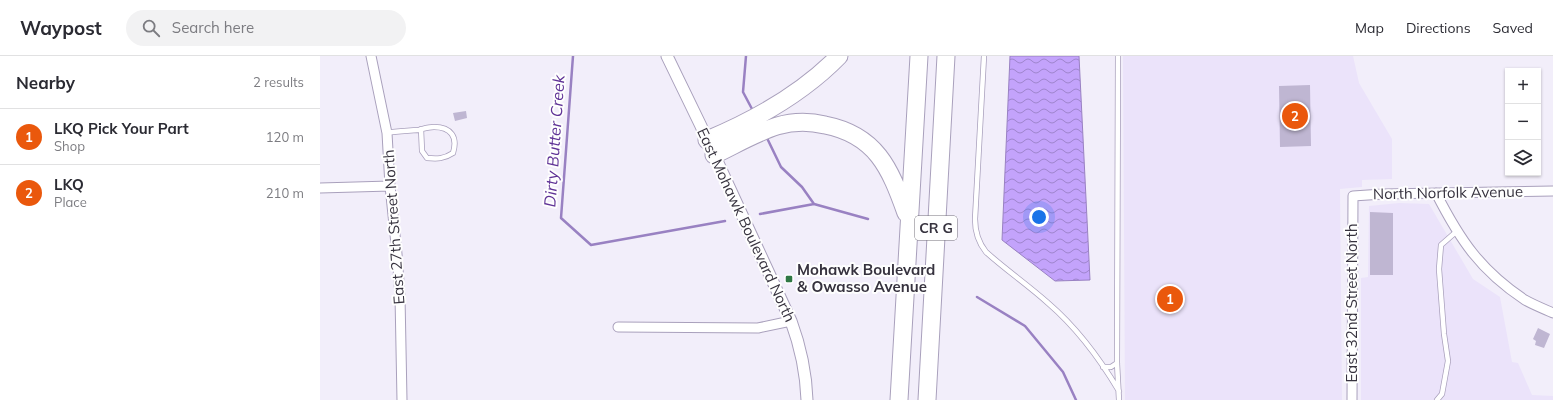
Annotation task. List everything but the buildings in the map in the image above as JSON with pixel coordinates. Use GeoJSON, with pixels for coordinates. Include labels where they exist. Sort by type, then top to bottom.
{"type":"FeatureCollection","features":[{"type":"Feature","properties":{"kind":"highway"},"geometry":{"type":"LineString","coordinates":[[711,148],[778,105],[807,84],[839,56]]}},
{"type":"Feature","properties":{"kind":"highway","name":"CR G"},"geometry":{"type":"LineString","coordinates":[[899,399],[919,56]]}},
{"type":"Feature","properties":{"kind":"highway","name":"CR G"},"geometry":{"type":"LineString","coordinates":[[927,400],[946,56]]}},
{"type":"Feature","properties":{"kind":"highway"},"geometry":{"type":"LineString","coordinates":[[711,148],[792,122],[807,122],[838,127],[853,133],[877,152],[895,180],[909,221]]}},
{"type":"Feature","properties":{"kind":"street","name":"East 27th Street North"},"geometry":{"type":"LineString","coordinates":[[371,56],[387,133],[390,186],[400,296],[402,400]]}},
{"type":"Feature","properties":{"kind":"street","name":"East Mohawk Boulevard North"},"geometry":{"type":"LineString","coordinates":[[667,56],[791,321],[799,344],[805,369],[807,400]]}},
{"type":"Feature","properties":{"kind":"street"},"geometry":{"type":"LineString","coordinates":[[320,188],[390,186]]}},
{"type":"Feature","properties":{"kind":"street","name":"North Norfolk Avenue"},"geometry":{"type":"LineString","coordinates":[[1352,205],[1353,196],[1553,191]]}},
{"type":"Feature","properties":{"kind":"street"},"geometry":{"type":"LineString","coordinates":[[1436,193],[1457,231],[1474,256],[1494,277],[1526,301],[1553,313]]}},
{"type":"Feature","properties":{"kind":"street","name":"East 32nd Street North"},"geometry":{"type":"LineString","coordinates":[[1352,205],[1352,400]]}},
{"type":"Feature","properties":{"kind":"street"},"geometry":{"type":"LineString","coordinates":[[618,327],[758,328],[791,321]]}},
{"type":"Feature","properties":{"kind":"lane"},"geometry":{"type":"LineString","coordinates":[[984,56],[975,219],[977,236],[980,244],[986,252],[1048,302],[1061,315],[1104,367],[1118,391]]}},
{"type":"Feature","properties":{"kind":"lane"},"geometry":{"type":"LineString","coordinates":[[1118,56],[1119,400]]}},
{"type":"Feature","properties":{"kind":"lane"},"geometry":{"type":"LineString","coordinates":[[387,133],[434,127],[446,130],[451,132],[454,137],[455,147],[453,153],[446,158],[427,158],[422,151],[422,129]]}},
{"type":"Feature","properties":{"kind":"lane"},"geometry":{"type":"LineString","coordinates":[[1437,400],[1442,394],[1448,361],[1444,334],[1439,269],[1441,245],[1457,231]]}},
{"type":"Feature","properties":{"kind":"lane"},"geometry":{"type":"LineString","coordinates":[[1104,367],[1111,368],[1118,363]]}},
{"type":"Feature","properties":{"kind":"shaded area"},"geometry":{"type":"Polygon","coordinates":[[[1123,56],[1353,56],[1359,83],[1392,139],[1392,179],[1362,180],[1362,187],[1340,189],[1342,400],[1125,400],[1123,56]]]}},
{"type":"Feature","properties":{"kind":"shaded area"},"geometry":{"type":"Polygon","coordinates":[[[1399,203],[1429,204],[1473,279],[1500,297],[1512,362],[1518,363],[1532,395],[1553,396],[1553,400],[1361,400],[1361,278],[1368,277],[1369,206],[1399,203]]]}},
{"type":"Feature","properties":{"kind":"water"},"geometry":{"type":"Polygon","coordinates":[[[1010,56],[1079,56],[1090,280],[1055,281],[1002,240],[1010,56]]]}},
{"type":"Feature","properties":{"kind":"waterway","name":"Dirty Butter Creek"},"geometry":{"type":"LineString","coordinates":[[573,56],[561,218],[591,245],[725,221]]}},
{"type":"Feature","properties":{"kind":"waterway"},"geometry":{"type":"LineString","coordinates":[[746,56],[743,92],[752,109]]}},
{"type":"Feature","properties":{"kind":"waterway"},"geometry":{"type":"LineString","coordinates":[[766,136],[781,167],[802,187],[814,204]]}},
{"type":"Feature","properties":{"kind":"waterway","name":"Dirty Butter Creek"},"geometry":{"type":"LineString","coordinates":[[760,214],[814,204],[868,219]]}},
{"type":"Feature","properties":{"kind":"waterway","name":"Dirty Butter Creek"},"geometry":{"type":"LineString","coordinates":[[977,297],[1025,326],[1063,372],[1076,400]]}},
{"type":"Feature","properties":{"kind":"place","name":"LKQ"},"geometry":{"type":"Point","coordinates":[1295,116]}},
{"type":"Feature","properties":{"kind":"place","name":"Mohawk Boulevard & Owasso Avenue"},"geometry":{"type":"Point","coordinates":[789,279]}},
{"type":"Feature","properties":{"kind":"place","name":"LKQ Pick Your Part"},"geometry":{"type":"Point","coordinates":[1170,299]}}]}
